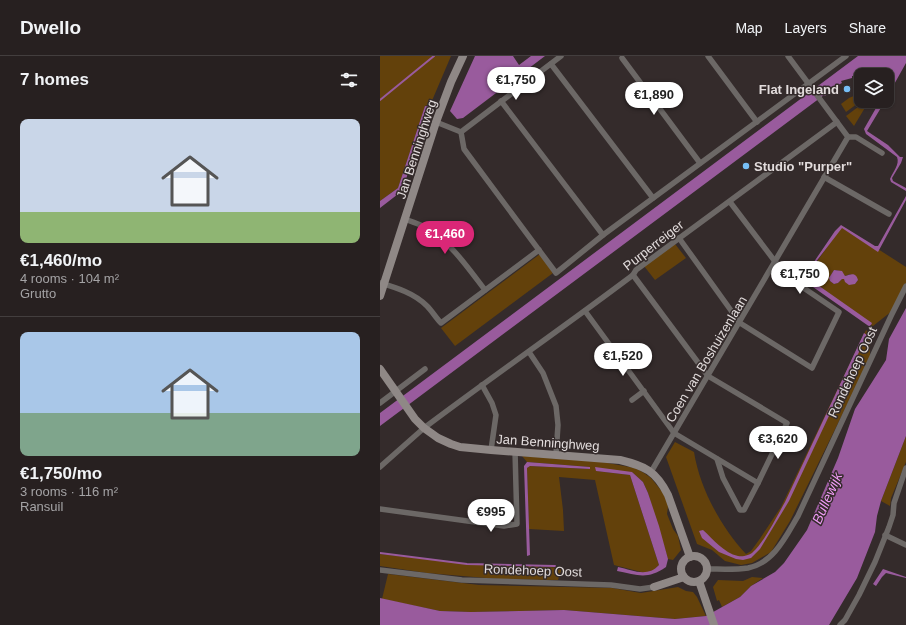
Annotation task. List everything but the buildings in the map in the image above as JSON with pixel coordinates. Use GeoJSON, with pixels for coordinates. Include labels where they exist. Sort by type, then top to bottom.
{"type":"FeatureCollection","features":[{"type":"Feature","properties":{"kind":"street","name":"Jan Benninghweg"},"geometry":{"type":"LineString","coordinates":[[380,296],[382,284],[405,219],[436,122],[451,82],[463,56]]}},
{"type":"Feature","properties":{"kind":"street"},"geometry":{"type":"LineString","coordinates":[[461,132],[561,56]]}},
{"type":"Feature","properties":{"kind":"street"},"geometry":{"type":"LineString","coordinates":[[708,56],[757,122]]}},
{"type":"Feature","properties":{"kind":"street"},"geometry":{"type":"LineString","coordinates":[[788,56],[848,137],[856,137],[882,152]]}},
{"type":"Feature","properties":{"kind":"street"},"geometry":{"type":"LineString","coordinates":[[461,132],[464,150],[556,273],[603,235],[700,163],[811,86],[846,56]]}},
{"type":"Feature","properties":{"kind":"street"},"geometry":{"type":"LineString","coordinates":[[622,57],[700,163]]}},
{"type":"Feature","properties":{"kind":"street"},"geometry":{"type":"LineString","coordinates":[[551,64],[653,198]]}},
{"type":"Feature","properties":{"kind":"street"},"geometry":{"type":"LineString","coordinates":[[502,101],[603,235]]}},
{"type":"Feature","properties":{"kind":"street"},"geometry":{"type":"LineString","coordinates":[[436,122],[461,132]]}},
{"type":"Feature","properties":{"kind":"street","name":"Purperreiger"},"geometry":{"type":"LineString","coordinates":[[380,467],[424,428],[482,384],[633,275],[636,270],[837,122]]}},
{"type":"Feature","properties":{"kind":"street","name":"Coen van Boshuizenlaan"},"geometry":{"type":"LineString","coordinates":[[651,472],[776,263],[848,137]]}},
{"type":"Feature","properties":{"kind":"street"},"geometry":{"type":"LineString","coordinates":[[824,177],[889,214]]}},
{"type":"Feature","properties":{"kind":"street"},"geometry":{"type":"LineString","coordinates":[[679,238],[740,323],[812,368],[839,312],[786,276],[730,202]]}},
{"type":"Feature","properties":{"kind":"street"},"geometry":{"type":"LineString","coordinates":[[405,219],[426,228],[445,242],[465,263],[485,290]]}},
{"type":"Feature","properties":{"kind":"street"},"geometry":{"type":"LineString","coordinates":[[382,284],[398,288],[412,295],[426,306],[441,324],[539,250]]}},
{"type":"Feature","properties":{"kind":"street"},"geometry":{"type":"LineString","coordinates":[[633,275],[708,376],[786,423],[744,510],[740,510],[734,500],[723,478],[717,459]]}},
{"type":"Feature","properties":{"kind":"street","name":"Rondehoep Oost"},"geometry":{"type":"LineString","coordinates":[[707,569],[739,569],[760,564],[772,555],[783,541],[798,516],[906,286]]}},
{"type":"Feature","properties":{"kind":"street"},"geometry":{"type":"LineString","coordinates":[[584,311],[674,433],[758,483]]}},
{"type":"Feature","properties":{"kind":"street"},"geometry":{"type":"LineString","coordinates":[[528,352],[543,373],[556,406],[558,425],[556,454]]}},
{"type":"Feature","properties":{"kind":"street","name":"Jan Benninghweg"},"geometry":{"type":"LineString","coordinates":[[380,369],[408,410],[424,428],[438,438],[460,447],[620,460],[639,465],[651,472],[664,486],[690,557]]}},
{"type":"Feature","properties":{"kind":"street"},"geometry":{"type":"LineString","coordinates":[[380,403],[396,393],[425,369]]}},
{"type":"Feature","properties":{"kind":"street"},"geometry":{"type":"LineString","coordinates":[[482,384],[492,403],[496,415],[491,450]]}},
{"type":"Feature","properties":{"kind":"street"},"geometry":{"type":"LineString","coordinates":[[632,400],[644,391]]}},
{"type":"Feature","properties":{"kind":"street"},"geometry":{"type":"LineString","coordinates":[[380,509],[504,526],[516,524],[515,451]]}},
{"type":"Feature","properties":{"kind":"street"},"geometry":{"type":"LineString","coordinates":[[840,625],[845,620],[875,562],[893,515],[894,503],[906,468]]}},
{"type":"Feature","properties":{"kind":"street"},"geometry":{"type":"LineString","coordinates":[[885,535],[906,545]]}},
{"type":"Feature","properties":{"kind":"street"},"geometry":{"type":"LineString","coordinates":[[690,557],[698,557],[705,562],[707,569],[703,579],[690,582],[682,573],[682,565],[690,557]]}},
{"type":"Feature","properties":{"kind":"street","name":"Rondehoep Oost"},"geometry":{"type":"LineString","coordinates":[[380,570],[462,580],[611,585],[640,589],[654,587],[684,576]]}},
{"type":"Feature","properties":{"kind":"street"},"geometry":{"type":"LineString","coordinates":[[699,581],[714,625]]}},
{"type":"Feature","properties":{"kind":"shaded area"},"geometry":{"type":"Polygon","coordinates":[[[380,56],[451,56],[431,103],[425,106],[398,188],[380,201],[380,56]]]}},
{"type":"Feature","properties":{"kind":"shaded area"},"geometry":{"type":"Polygon","coordinates":[[[854,96],[854,106],[846,112],[841,104],[854,96]]]}},
{"type":"Feature","properties":{"kind":"shaded area"},"geometry":{"type":"Polygon","coordinates":[[[857,108],[865,108],[854,126],[846,116],[857,108]]]}},
{"type":"Feature","properties":{"kind":"shaded area"},"geometry":{"type":"Polygon","coordinates":[[[842,226],[906,267],[906,283],[892,311],[873,326],[867,324],[804,280],[842,226]],[[834,270],[832,273],[830,281],[834,284],[838,283],[842,279],[849,284],[855,284],[858,280],[850,274],[845,276],[837,270],[834,270]]]}},
{"type":"Feature","properties":{"kind":"shaded area"},"geometry":{"type":"Polygon","coordinates":[[[675,244],[686,258],[655,280],[644,266],[675,244]]]}},
{"type":"Feature","properties":{"kind":"shaded area"},"geometry":{"type":"Polygon","coordinates":[[[540,254],[553,273],[455,346],[441,328],[540,254]]]}},
{"type":"Feature","properties":{"kind":"shaded area"},"geometry":{"type":"Polygon","coordinates":[[[866,330],[870,333],[870,358],[790,521],[771,552],[752,563],[741,565],[725,561],[712,550],[697,544],[666,457],[675,442],[694,452],[701,480],[713,507],[728,532],[746,554],[751,551],[781,507],[866,330]]]}},
{"type":"Feature","properties":{"kind":"shaded area"},"geometry":{"type":"Polygon","coordinates":[[[906,436],[906,462],[891,498],[890,506],[881,501],[906,436]]]}},
{"type":"Feature","properties":{"kind":"shaded area"},"geometry":{"type":"Polygon","coordinates":[[[522,456],[602,462],[635,468],[644,473],[651,478],[664,494],[668,506],[667,514],[673,529],[678,536],[681,550],[673,560],[668,559],[648,493],[643,482],[632,472],[596,471],[630,475],[659,565],[654,570],[645,573],[614,565],[595,480],[559,477],[564,531],[529,529],[527,468],[530,466],[589,469],[590,467],[527,462],[522,456]]]}},
{"type":"Feature","properties":{"kind":"shaded area"},"geometry":{"type":"Polygon","coordinates":[[[380,554],[467,564],[562,568],[558,580],[498,579],[427,573],[380,566],[380,554]]]}},
{"type":"Feature","properties":{"kind":"shaded area"},"geometry":{"type":"Polygon","coordinates":[[[388,574],[479,585],[612,588],[641,593],[678,587],[686,591],[693,592],[706,616],[675,619],[564,610],[471,612],[440,611],[382,599],[388,574]]]}},
{"type":"Feature","properties":{"kind":"shaded area"},"geometry":{"type":"Polygon","coordinates":[[[752,577],[763,578],[751,586],[740,597],[722,607],[719,600],[717,601],[713,587],[718,580],[743,581],[752,577]]]}},
{"type":"Feature","properties":{"kind":"water"},"geometry":{"type":"Polygon","coordinates":[[[475,56],[513,56],[519,65],[531,56],[545,56],[463,118],[457,119],[450,111],[475,56]]]}},
{"type":"Feature","properties":{"kind":"water"},"geometry":{"type":"Polygon","coordinates":[[[858,56],[906,56],[906,63],[894,84],[894,68],[854,68],[854,76],[852,76],[852,78],[841,81],[842,83],[832,88],[833,90],[825,96],[824,95],[380,426],[380,413],[858,56]]]}},
{"type":"Feature","properties":{"kind":"water"},"geometry":{"type":"Polygon","coordinates":[[[425,106],[430,107],[402,191],[380,208],[380,201],[398,188],[425,106]]]}},
{"type":"Feature","properties":{"kind":"water"},"geometry":{"type":"Polygon","coordinates":[[[876,108],[881,108],[867,131],[888,145],[900,157],[903,157],[892,178],[893,181],[906,188],[906,191],[891,182],[890,179],[897,165],[897,157],[866,134],[864,129],[876,108]]]}},
{"type":"Feature","properties":{"kind":"water"},"geometry":{"type":"Polygon","coordinates":[[[906,196],[906,200],[878,252],[842,228],[805,276],[872,323],[870,327],[803,280],[803,278],[835,231],[841,225],[875,246],[878,246],[906,196]]]}},
{"type":"Feature","properties":{"kind":"water"},"geometry":{"type":"Polygon","coordinates":[[[834,270],[842,271],[845,276],[851,274],[855,275],[858,280],[855,284],[849,285],[844,279],[842,279],[838,283],[834,284],[829,278],[834,270]]]}},
{"type":"Feature","properties":{"kind":"water","name":"Bullewijk"},"geometry":{"type":"Polygon","coordinates":[[[906,308],[906,436],[881,501],[875,532],[857,578],[829,625],[380,625],[380,598],[440,611],[471,612],[564,610],[675,619],[706,616],[740,597],[751,586],[775,572],[784,563],[807,530],[838,458],[855,409],[886,360],[889,339],[906,308]]]}},
{"type":"Feature","properties":{"kind":"water"},"geometry":{"type":"Polygon","coordinates":[[[864,333],[867,335],[789,501],[760,549],[751,558],[743,560],[736,559],[719,552],[702,538],[699,531],[703,530],[723,549],[740,556],[746,556],[752,553],[766,535],[785,502],[864,333]]]}},
{"type":"Feature","properties":{"kind":"water"},"geometry":{"type":"Polygon","coordinates":[[[527,462],[590,467],[590,469],[530,466],[527,468],[530,555],[527,556],[524,466],[527,462]]]}},
{"type":"Feature","properties":{"kind":"water"},"geometry":{"type":"Polygon","coordinates":[[[595,467],[632,472],[643,482],[659,526],[668,559],[666,567],[648,575],[637,575],[617,571],[618,567],[645,572],[654,569],[659,565],[630,475],[596,471],[595,467]]]}},
{"type":"Feature","properties":{"kind":"water"},"geometry":{"type":"Polygon","coordinates":[[[883,569],[906,578],[886,573],[876,586],[873,584],[883,569]]]}},
{"type":"Feature","properties":{"kind":"waterway"},"geometry":{"type":"LineString","coordinates":[[380,100],[434,56]]}},
{"type":"Feature","properties":{"kind":"waterway"},"geometry":{"type":"LineString","coordinates":[[380,553],[467,564],[555,566]]}},
{"type":"Feature","properties":{"kind":"place","name":"Flat Ingeland"},"geometry":{"type":"Point","coordinates":[847,89]}},
{"type":"Feature","properties":{"kind":"place","name":"Studio \"Purper\""},"geometry":{"type":"Point","coordinates":[746,166]}}]}
